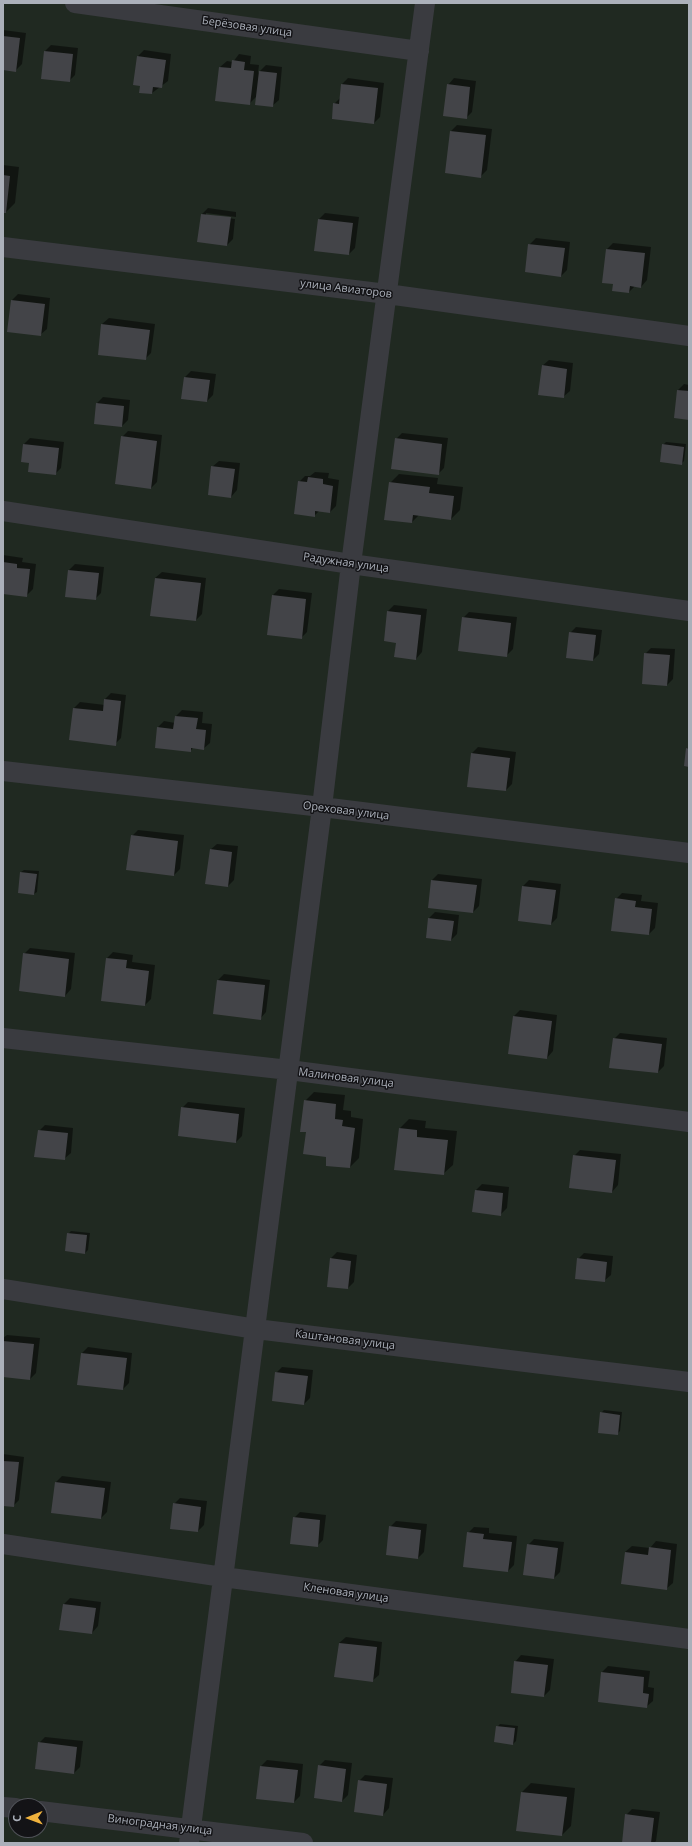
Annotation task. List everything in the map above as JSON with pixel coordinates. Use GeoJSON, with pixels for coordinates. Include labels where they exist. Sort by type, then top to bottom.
{"type":"FeatureCollection","features":[{"type":"Feature","properties":{"kind":"street","name":"Берёзовая улица"},"geometry":{"type":"LineString","coordinates":[[75,3],[419,51]]}},
{"type":"Feature","properties":{"kind":"street"},"geometry":{"type":"LineString","coordinates":[[190,1836],[289,1070],[351,564],[425,3]]}},
{"type":"Feature","properties":{"kind":"street","name":"улица Авиаторов"},"geometry":{"type":"LineString","coordinates":[[3,247],[386,294],[689,336]]}},
{"type":"Feature","properties":{"kind":"street","name":"Радужная улица"},"geometry":{"type":"LineString","coordinates":[[3,512],[351,564],[689,611]]}},
{"type":"Feature","properties":{"kind":"street","name":"Ореховая улица"},"geometry":{"type":"LineString","coordinates":[[3,771],[322,807],[689,853]]}},
{"type":"Feature","properties":{"kind":"street","name":"Малиновая улица"},"geometry":{"type":"LineString","coordinates":[[3,1038],[289,1070],[689,1122]]}},
{"type":"Feature","properties":{"kind":"street","name":"Каштановая улица"},"geometry":{"type":"LineString","coordinates":[[3,1289],[256,1329],[689,1382]]}},
{"type":"Feature","properties":{"kind":"street","name":"Кленовая улица"},"geometry":{"type":"LineString","coordinates":[[3,1544],[223,1577],[689,1639]]}},
{"type":"Feature","properties":{"kind":"street","name":"Виноградная улица"},"geometry":{"type":"LineString","coordinates":[[48,1812],[190,1836],[303,1843]]}},
{"type":"Feature","properties":{"kind":"shaded area"},"geometry":{"type":"Polygon","coordinates":[[[3,3],[689,3],[689,1843],[3,1843],[3,3]]]}},
{"type":"Feature","properties":{"kind":"building"},"geometry":{"type":"Polygon","coordinates":[[[3,36],[20,38],[16,72],[3,70],[3,36]]]}},
{"type":"Feature","properties":{"kind":"building"},"geometry":{"type":"Polygon","coordinates":[[[44,51],[73,54],[70,82],[41,79],[44,51]]]}},
{"type":"Feature","properties":{"kind":"building"},"geometry":{"type":"Polygon","coordinates":[[[137,56],[166,60],[162,88],[153,87],[152,94],[139,93],[140,86],[133,85],[137,56]]]}},
{"type":"Feature","properties":{"kind":"building"},"geometry":{"type":"Polygon","coordinates":[[[232,60],[245,62],[244,70],[254,71],[250,105],[215,101],[219,67],[231,68],[232,60]]]}},
{"type":"Feature","properties":{"kind":"building"},"geometry":{"type":"Polygon","coordinates":[[[259,71],[277,73],[273,107],[255,105],[259,71]]]}},
{"type":"Feature","properties":{"kind":"building"},"geometry":{"type":"Polygon","coordinates":[[[341,84],[378,88],[374,124],[332,119],[333,103],[339,104],[341,84]]]}},
{"type":"Feature","properties":{"kind":"building"},"geometry":{"type":"Polygon","coordinates":[[[447,84],[470,87],[467,119],[443,116],[447,84]]]}},
{"type":"Feature","properties":{"kind":"building"},"geometry":{"type":"Polygon","coordinates":[[[450,131],[486,135],[481,178],[445,173],[450,131]]]}},
{"type":"Feature","properties":{"kind":"building"},"geometry":{"type":"Polygon","coordinates":[[[3,175],[10,176],[6,213],[3,213],[3,175]]]}},
{"type":"Feature","properties":{"kind":"building"},"geometry":{"type":"Polygon","coordinates":[[[201,214],[231,217],[227,246],[197,242],[201,214]]]}},
{"type":"Feature","properties":{"kind":"building"},"geometry":{"type":"Polygon","coordinates":[[[318,219],[353,223],[349,255],[314,251],[318,219]]]}},
{"type":"Feature","properties":{"kind":"building"},"geometry":{"type":"Polygon","coordinates":[[[528,244],[565,248],[561,277],[525,272],[528,244]]]}},
{"type":"Feature","properties":{"kind":"building"},"geometry":{"type":"Polygon","coordinates":[[[606,249],[645,253],[641,288],[630,286],[629,293],[612,291],[613,284],[602,283],[606,249]]]}},
{"type":"Feature","properties":{"kind":"building"},"geometry":{"type":"Polygon","coordinates":[[[11,300],[45,304],[41,336],[7,332],[11,300]]]}},
{"type":"Feature","properties":{"kind":"building"},"geometry":{"type":"Polygon","coordinates":[[[101,324],[150,330],[146,360],[98,355],[101,324]]]}},
{"type":"Feature","properties":{"kind":"building"},"geometry":{"type":"Polygon","coordinates":[[[542,365],[567,369],[564,398],[538,395],[542,365]]]}},
{"type":"Feature","properties":{"kind":"building"},"geometry":{"type":"Polygon","coordinates":[[[184,377],[210,380],[207,402],[181,399],[184,377]]]}},
{"type":"Feature","properties":{"kind":"building"},"geometry":{"type":"Polygon","coordinates":[[[677,390],[689,391],[689,420],[674,418],[677,390]]]}},
{"type":"Feature","properties":{"kind":"building"},"geometry":{"type":"Polygon","coordinates":[[[96,403],[124,406],[122,427],[94,424],[96,403]]]}},
{"type":"Feature","properties":{"kind":"building"},"geometry":{"type":"Polygon","coordinates":[[[121,436],[157,441],[151,489],[115,484],[121,436]]]}},
{"type":"Feature","properties":{"kind":"building"},"geometry":{"type":"Polygon","coordinates":[[[395,438],[442,444],[439,475],[391,469],[395,438]]]}},
{"type":"Feature","properties":{"kind":"building"},"geometry":{"type":"Polygon","coordinates":[[[23,444],[59,448],[56,475],[28,472],[29,463],[21,462],[23,444]]]}},
{"type":"Feature","properties":{"kind":"building"},"geometry":{"type":"Polygon","coordinates":[[[662,444],[684,447],[682,465],[660,462],[662,444]]]}},
{"type":"Feature","properties":{"kind":"building"},"geometry":{"type":"Polygon","coordinates":[[[211,466],[235,469],[231,498],[208,495],[211,466]]]}},
{"type":"Feature","properties":{"kind":"building"},"geometry":{"type":"Polygon","coordinates":[[[308,477],[323,479],[323,484],[333,486],[330,513],[315,511],[315,517],[294,514],[298,481],[307,482],[308,477]]]}},
{"type":"Feature","properties":{"kind":"building"},"geometry":{"type":"Polygon","coordinates":[[[389,482],[430,487],[429,493],[454,496],[451,520],[413,515],[412,523],[384,520],[389,482]]]}},
{"type":"Feature","properties":{"kind":"building"},"geometry":{"type":"Polygon","coordinates":[[[3,562],[17,564],[17,568],[30,569],[27,597],[3,594],[3,562]]]}},
{"type":"Feature","properties":{"kind":"building"},"geometry":{"type":"Polygon","coordinates":[[[68,570],[99,573],[96,600],[65,597],[68,570]]]}},
{"type":"Feature","properties":{"kind":"building"},"geometry":{"type":"Polygon","coordinates":[[[155,578],[201,583],[196,621],[150,616],[155,578]]]}},
{"type":"Feature","properties":{"kind":"building"},"geometry":{"type":"Polygon","coordinates":[[[272,595],[306,599],[302,639],[267,635],[272,595]]]}},
{"type":"Feature","properties":{"kind":"building"},"geometry":{"type":"Polygon","coordinates":[[[387,611],[421,615],[416,660],[394,657],[396,643],[384,641],[387,611]]]}},
{"type":"Feature","properties":{"kind":"building"},"geometry":{"type":"Polygon","coordinates":[[[462,617],[511,623],[507,657],[458,651],[462,617]]]}},
{"type":"Feature","properties":{"kind":"building"},"geometry":{"type":"Polygon","coordinates":[[[569,632],[596,635],[593,661],[566,658],[569,632]]]}},
{"type":"Feature","properties":{"kind":"building"},"geometry":{"type":"Polygon","coordinates":[[[644,653],[670,655],[667,686],[642,684],[644,653]]]}},
{"type":"Feature","properties":{"kind":"building"},"geometry":{"type":"Polygon","coordinates":[[[104,699],[121,701],[116,746],[69,740],[73,708],[103,711],[104,699]]]}},
{"type":"Feature","properties":{"kind":"building"},"geometry":{"type":"Polygon","coordinates":[[[175,716],[198,718],[196,729],[206,730],[204,750],[191,748],[191,752],[155,748],[157,727],[173,729],[175,716]]]}},
{"type":"Feature","properties":{"kind":"building"},"geometry":{"type":"Polygon","coordinates":[[[686,748],[689,749],[689,767],[684,766],[686,748]]]}},
{"type":"Feature","properties":{"kind":"building"},"geometry":{"type":"Polygon","coordinates":[[[471,753],[510,758],[506,791],[467,787],[471,753]]]}},
{"type":"Feature","properties":{"kind":"building"},"geometry":{"type":"Polygon","coordinates":[[[131,835],[178,841],[174,876],[126,870],[131,835]]]}},
{"type":"Feature","properties":{"kind":"building"},"geometry":{"type":"Polygon","coordinates":[[[210,849],[232,852],[228,887],[205,884],[210,849]]]}},
{"type":"Feature","properties":{"kind":"building"},"geometry":{"type":"Polygon","coordinates":[[[20,872],[37,874],[34,895],[18,893],[20,872]]]}},
{"type":"Feature","properties":{"kind":"building"},"geometry":{"type":"Polygon","coordinates":[[[431,880],[477,885],[473,913],[428,908],[431,880]]]}},
{"type":"Feature","properties":{"kind":"building"},"geometry":{"type":"Polygon","coordinates":[[[522,886],[556,890],[551,925],[518,921],[522,886]]]}},
{"type":"Feature","properties":{"kind":"building"},"geometry":{"type":"Polygon","coordinates":[[[615,898],[636,901],[635,907],[652,909],[649,935],[611,931],[615,898]]]}},
{"type":"Feature","properties":{"kind":"building"},"geometry":{"type":"Polygon","coordinates":[[[428,918],[454,921],[451,941],[426,938],[428,918]]]}},
{"type":"Feature","properties":{"kind":"building"},"geometry":{"type":"Polygon","coordinates":[[[23,953],[69,959],[65,997],[19,991],[23,953]]]}},
{"type":"Feature","properties":{"kind":"building"},"geometry":{"type":"Polygon","coordinates":[[[106,958],[127,960],[126,968],[149,971],[145,1006],[101,1001],[106,958]]]}},
{"type":"Feature","properties":{"kind":"building"},"geometry":{"type":"Polygon","coordinates":[[[217,980],[265,985],[261,1020],[213,1014],[217,980]]]}},
{"type":"Feature","properties":{"kind":"building"},"geometry":{"type":"Polygon","coordinates":[[[513,1016],[552,1021],[547,1059],[508,1054],[513,1016]]]}},
{"type":"Feature","properties":{"kind":"building"},"geometry":{"type":"Polygon","coordinates":[[[613,1038],[662,1044],[658,1073],[609,1068],[613,1038]]]}},
{"type":"Feature","properties":{"kind":"building"},"geometry":{"type":"Polygon","coordinates":[[[304,1100],[336,1104],[335,1119],[343,1120],[342,1126],[355,1128],[350,1168],[326,1166],[326,1157],[303,1154],[306,1132],[300,1132],[304,1100]]]}},
{"type":"Feature","properties":{"kind":"building"},"geometry":{"type":"Polygon","coordinates":[[[181,1107],[239,1114],[236,1143],[178,1136],[181,1107]]]}},
{"type":"Feature","properties":{"kind":"building"},"geometry":{"type":"Polygon","coordinates":[[[399,1128],[417,1130],[417,1137],[448,1140],[444,1175],[394,1170],[399,1128]]]}},
{"type":"Feature","properties":{"kind":"building"},"geometry":{"type":"Polygon","coordinates":[[[38,1130],[68,1133],[65,1160],[34,1157],[38,1130]]]}},
{"type":"Feature","properties":{"kind":"building"},"geometry":{"type":"Polygon","coordinates":[[[573,1155],[616,1160],[612,1193],[569,1188],[573,1155]]]}},
{"type":"Feature","properties":{"kind":"building"},"geometry":{"type":"Polygon","coordinates":[[[475,1190],[503,1193],[501,1216],[472,1212],[475,1190]]]}},
{"type":"Feature","properties":{"kind":"building"},"geometry":{"type":"Polygon","coordinates":[[[67,1233],[87,1235],[85,1254],[65,1251],[67,1233]]]}},
{"type":"Feature","properties":{"kind":"building"},"geometry":{"type":"Polygon","coordinates":[[[330,1258],[351,1261],[348,1289],[327,1287],[330,1258]]]}},
{"type":"Feature","properties":{"kind":"building"},"geometry":{"type":"Polygon","coordinates":[[[577,1258],[607,1262],[605,1282],[575,1279],[577,1258]]]}},
{"type":"Feature","properties":{"kind":"building"},"geometry":{"type":"Polygon","coordinates":[[[3,1341],[34,1344],[30,1380],[3,1377],[3,1341]]]}},
{"type":"Feature","properties":{"kind":"building"},"geometry":{"type":"Polygon","coordinates":[[[81,1353],[127,1358],[123,1390],[77,1385],[81,1353]]]}},
{"type":"Feature","properties":{"kind":"building"},"geometry":{"type":"Polygon","coordinates":[[[275,1372],[308,1376],[304,1405],[272,1401],[275,1372]]]}},
{"type":"Feature","properties":{"kind":"building"},"geometry":{"type":"Polygon","coordinates":[[[600,1412],[620,1415],[618,1435],[598,1433],[600,1412]]]}},
{"type":"Feature","properties":{"kind":"building"},"geometry":{"type":"Polygon","coordinates":[[[3,1461],[19,1462],[14,1507],[3,1506],[3,1461]]]}},
{"type":"Feature","properties":{"kind":"building"},"geometry":{"type":"Polygon","coordinates":[[[55,1482],[105,1488],[101,1519],[51,1513],[55,1482]]]}},
{"type":"Feature","properties":{"kind":"building"},"geometry":{"type":"Polygon","coordinates":[[[173,1503],[201,1507],[198,1532],[170,1529],[173,1503]]]}},
{"type":"Feature","properties":{"kind":"building"},"geometry":{"type":"Polygon","coordinates":[[[293,1517],[320,1520],[318,1547],[290,1544],[293,1517]]]}},
{"type":"Feature","properties":{"kind":"building"},"geometry":{"type":"Polygon","coordinates":[[[389,1526],[421,1530],[418,1559],[386,1555],[389,1526]]]}},
{"type":"Feature","properties":{"kind":"building"},"geometry":{"type":"Polygon","coordinates":[[[467,1532],[484,1534],[483,1539],[512,1542],[508,1572],[463,1567],[467,1532]]]}},
{"type":"Feature","properties":{"kind":"building"},"geometry":{"type":"Polygon","coordinates":[[[527,1544],[558,1548],[554,1579],[523,1575],[527,1544]]]}},
{"type":"Feature","properties":{"kind":"building"},"geometry":{"type":"Polygon","coordinates":[[[649,1547],[671,1550],[667,1590],[621,1584],[625,1552],[648,1555],[649,1547]]]}},
{"type":"Feature","properties":{"kind":"building"},"geometry":{"type":"Polygon","coordinates":[[[63,1604],[96,1608],[92,1634],[59,1630],[63,1604]]]}},
{"type":"Feature","properties":{"kind":"building"},"geometry":{"type":"Polygon","coordinates":[[[339,1643],[377,1647],[373,1682],[334,1677],[339,1643]]]}},
{"type":"Feature","properties":{"kind":"building"},"geometry":{"type":"Polygon","coordinates":[[[514,1661],[548,1665],[544,1697],[511,1693],[514,1661]]]}},
{"type":"Feature","properties":{"kind":"building"},"geometry":{"type":"Polygon","coordinates":[[[601,1672],[644,1677],[643,1693],[649,1694],[647,1708],[598,1702],[601,1672]]]}},
{"type":"Feature","properties":{"kind":"building"},"geometry":{"type":"Polygon","coordinates":[[[496,1726],[515,1728],[513,1745],[494,1742],[496,1726]]]}},
{"type":"Feature","properties":{"kind":"building"},"geometry":{"type":"Polygon","coordinates":[[[38,1742],[77,1747],[74,1774],[35,1769],[38,1742]]]}},
{"type":"Feature","properties":{"kind":"building"},"geometry":{"type":"Polygon","coordinates":[[[318,1765],[346,1769],[342,1802],[314,1798],[318,1765]]]}},
{"type":"Feature","properties":{"kind":"building"},"geometry":{"type":"Polygon","coordinates":[[[260,1766],[298,1770],[294,1803],[256,1799],[260,1766]]]}},
{"type":"Feature","properties":{"kind":"building"},"geometry":{"type":"Polygon","coordinates":[[[358,1780],[387,1784],[383,1816],[354,1812],[358,1780]]]}},
{"type":"Feature","properties":{"kind":"building"},"geometry":{"type":"Polygon","coordinates":[[[521,1792],[567,1797],[562,1836],[516,1831],[521,1792]]]}},
{"type":"Feature","properties":{"kind":"building"},"geometry":{"type":"Polygon","coordinates":[[[625,1814],[654,1818],[651,1843],[622,1843],[625,1814]]]}}]}
